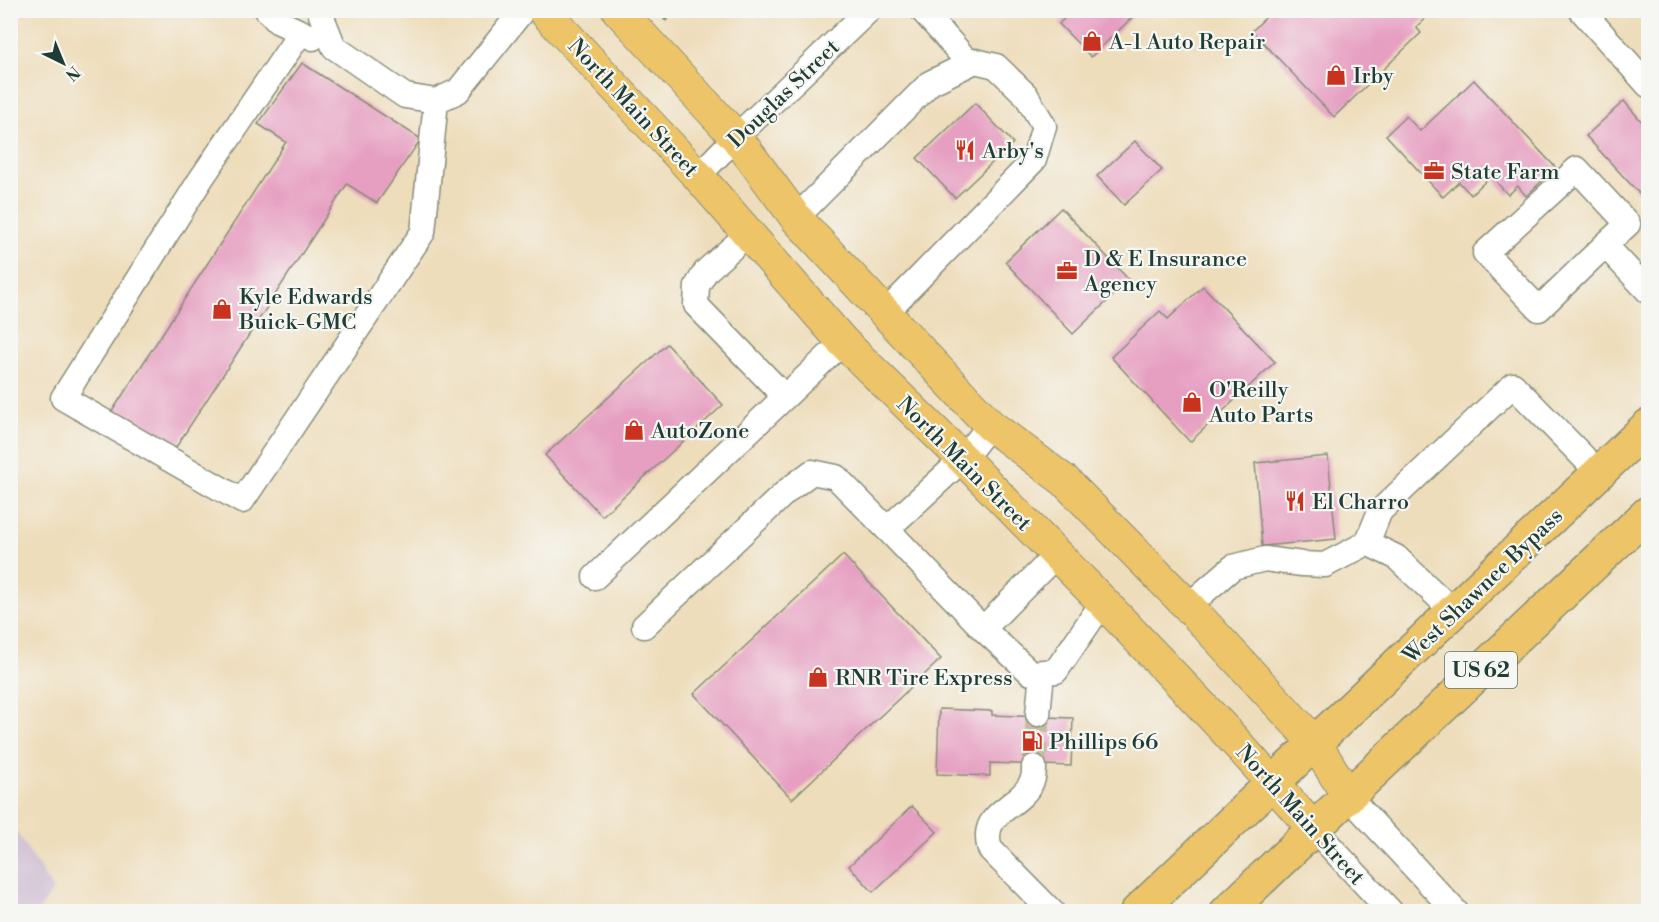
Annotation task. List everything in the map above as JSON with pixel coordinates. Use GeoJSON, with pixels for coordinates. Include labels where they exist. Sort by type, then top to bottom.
{"type":"FeatureCollection","features":[{"type":"Feature","properties":{"kind":"highway","name":"West Shawnee Bypass"},"geometry":{"type":"LineString","coordinates":[[1315,743],[1648,426]]}},
{"type":"Feature","properties":{"kind":"highway","name":"US 62"},"geometry":{"type":"LineString","coordinates":[[1227,912],[1648,513]]}},
{"type":"Feature","properties":{"kind":"highway","name":"US 62"},"geometry":{"type":"LineString","coordinates":[[1137,912],[1315,743]]}},
{"type":"Feature","properties":{"kind":"main road","name":"North Main Street"},"geometry":{"type":"LineString","coordinates":[[543,10],[698,176],[843,342],[963,459],[1103,602],[1223,728],[1314,829]]}},
{"type":"Feature","properties":{"kind":"main road","name":"North Main Street"},"geometry":{"type":"LineString","coordinates":[[618,10],[736,137],[796,218],[990,425],[1065,481],[1188,606],[1315,743],[1348,796]]}},
{"type":"Feature","properties":{"kind":"street"},"geometry":{"type":"LineString","coordinates":[[267,10],[278,21],[334,47],[405,96],[435,101],[458,91],[523,10]]}},
{"type":"Feature","properties":{"kind":"street"},"geometry":{"type":"LineString","coordinates":[[322,10],[321,15],[334,47]]}},
{"type":"Feature","properties":{"kind":"street","name":"Douglas Street"},"geometry":{"type":"LineString","coordinates":[[698,176],[869,10]]}},
{"type":"Feature","properties":{"kind":"street"},"geometry":{"type":"LineString","coordinates":[[922,10],[969,63]]}},
{"type":"Feature","properties":{"kind":"street"},"geometry":{"type":"LineString","coordinates":[[1581,10],[1648,85]]}},
{"type":"Feature","properties":{"kind":"street"},"geometry":{"type":"LineString","coordinates":[[301,32],[201,179],[63,398],[242,501],[423,232],[435,101]]}},
{"type":"Feature","properties":{"kind":"street"},"geometry":{"type":"LineString","coordinates":[[796,218],[930,83],[975,61],[996,66],[1026,95],[1044,126],[1034,160],[885,313]]}},
{"type":"Feature","properties":{"kind":"street"},"geometry":{"type":"LineString","coordinates":[[1577,169],[1628,224],[1605,245],[1539,309],[1485,253],[1577,169]]}},
{"type":"Feature","properties":{"kind":"street"},"geometry":{"type":"LineString","coordinates":[[748,233],[706,271],[697,286],[696,305],[785,397]]}},
{"type":"Feature","properties":{"kind":"street"},"geometry":{"type":"LineString","coordinates":[[1605,245],[1648,291]]}},
{"type":"Feature","properties":{"kind":"street"},"geometry":{"type":"LineString","coordinates":[[595,577],[843,342]]}},
{"type":"Feature","properties":{"kind":"street"},"geometry":{"type":"LineString","coordinates":[[1188,606],[1233,567],[1265,559],[1325,565],[1367,543],[1380,511],[1513,385],[1599,473]]}},
{"type":"Feature","properties":{"kind":"street"},"geometry":{"type":"LineString","coordinates":[[887,529],[963,459],[990,425]]}},
{"type":"Feature","properties":{"kind":"street"},"geometry":{"type":"LineString","coordinates":[[644,626],[788,490],[812,472],[836,477],[983,629],[1031,673],[1056,671],[1103,602]]}},
{"type":"Feature","properties":{"kind":"street"},"geometry":{"type":"LineString","coordinates":[[1367,543],[1396,557],[1454,612]]}},
{"type":"Feature","properties":{"kind":"street"},"geometry":{"type":"LineString","coordinates":[[983,629],[1057,555]]}},
{"type":"Feature","properties":{"kind":"street"},"geometry":{"type":"LineString","coordinates":[[1038,714],[1042,673]]}},
{"type":"Feature","properties":{"kind":"street"},"geometry":{"type":"LineString","coordinates":[[1034,767],[1033,779],[1028,789],[991,822],[986,837],[990,849],[1052,912]]}},
{"type":"Feature","properties":{"kind":"street","name":"North Main Street"},"geometry":{"type":"LineString","coordinates":[[1348,796],[1456,912]]}},
{"type":"Feature","properties":{"kind":"street","name":"North Main Street"},"geometry":{"type":"LineString","coordinates":[[1314,829],[1391,912]]}},
{"type":"Feature","properties":{"kind":"shaded area"},"geometry":{"type":"Polygon","coordinates":[[[10,821],[53,890],[39,911],[11,911],[10,821]]]}},
{"type":"Feature","properties":{"kind":"building","name":"A-1 Auto Repair"},"geometry":{"type":"Polygon","coordinates":[[[1072,10],[1140,10],[1091,57],[1059,24],[1072,10]]]}},
{"type":"Feature","properties":{"kind":"building","name":"Irby"},"geometry":{"type":"Polygon","coordinates":[[[1273,10],[1434,10],[1416,27],[1421,33],[1334,117],[1252,31],[1273,10]]]}},
{"type":"Feature","properties":{"kind":"building","name":"Kyle Edwards Buick-GMC"},"geometry":{"type":"Polygon","coordinates":[[[302,63],[421,139],[377,203],[347,184],[169,458],[109,416],[286,142],[258,124],[302,63]]]}},
{"type":"Feature","properties":{"kind":"building"},"geometry":{"type":"Polygon","coordinates":[[[1474,80],[1556,168],[1526,196],[1518,186],[1508,195],[1491,176],[1471,195],[1459,182],[1443,197],[1386,135],[1406,116],[1420,131],[1474,80]]]}},
{"type":"Feature","properties":{"kind":"building"},"geometry":{"type":"Polygon","coordinates":[[[1624,101],[1648,129],[1648,203],[1586,136],[1624,101]]]}},
{"type":"Feature","properties":{"kind":"building","name":"Arby's"},"geometry":{"type":"Polygon","coordinates":[[[975,103],[1013,143],[955,198],[917,158],[975,103]]]}},
{"type":"Feature","properties":{"kind":"building"},"geometry":{"type":"Polygon","coordinates":[[[1135,141],[1162,170],[1124,205],[1097,176],[1135,141]]]}},
{"type":"Feature","properties":{"kind":"building","name":"D & E Insurance Agency"},"geometry":{"type":"Polygon","coordinates":[[[1061,208],[1129,280],[1073,334],[1005,262],[1061,208]]]}},
{"type":"Feature","properties":{"kind":"building","name":"O'Reilly Auto Parts"},"geometry":{"type":"Polygon","coordinates":[[[1203,286],[1275,362],[1190,442],[1111,357],[1160,311],[1168,319],[1203,286]]]}},
{"type":"Feature","properties":{"kind":"building","name":"AutoZone"},"geometry":{"type":"Polygon","coordinates":[[[667,344],[723,405],[602,516],[545,455],[667,344]]]}},
{"type":"Feature","properties":{"kind":"building","name":"El Charro"},"geometry":{"type":"Polygon","coordinates":[[[1328,456],[1336,539],[1262,546],[1255,463],[1328,456]]]}},
{"type":"Feature","properties":{"kind":"building","name":"RNR Tire Express"},"geometry":{"type":"Polygon","coordinates":[[[843,555],[941,659],[792,799],[694,694],[843,555]]]}},
{"type":"Feature","properties":{"kind":"building"},"geometry":{"type":"Polygon","coordinates":[[[939,709],[992,711],[992,715],[1073,718],[1071,766],[990,763],[990,776],[937,774],[939,709]]]}},
{"type":"Feature","properties":{"kind":"building"},"geometry":{"type":"Polygon","coordinates":[[[912,806],[937,832],[873,892],[849,866],[912,806]]]}},
{"type":"Feature","properties":{"kind":"tunnel"},"geometry":{"type":"LineString","coordinates":[[1034,767],[1038,714]]}},
{"type":"Feature","properties":{"kind":"place","name":"A-1 Auto Repair"},"geometry":{"type":"Point","coordinates":[1092,41]}},
{"type":"Feature","properties":{"kind":"place","name":"Irby"},"geometry":{"type":"Point","coordinates":[1336,75]}},
{"type":"Feature","properties":{"kind":"place","name":"Arby's"},"geometry":{"type":"Point","coordinates":[965,150]}},
{"type":"Feature","properties":{"kind":"place","name":"State Farm"},"geometry":{"type":"Point","coordinates":[1434,171]}},
{"type":"Feature","properties":{"kind":"place","name":"D & E Insurance Agency"},"geometry":{"type":"Point","coordinates":[1067,271]}},
{"type":"Feature","properties":{"kind":"place","name":"Kyle Edwards Buick-GMC"},"geometry":{"type":"Point","coordinates":[222,309]}},
{"type":"Feature","properties":{"kind":"place","name":"O'Reilly Auto Parts"},"geometry":{"type":"Point","coordinates":[1192,402]}},
{"type":"Feature","properties":{"kind":"place","name":"AutoZone"},"geometry":{"type":"Point","coordinates":[634,430]}},
{"type":"Feature","properties":{"kind":"place","name":"El Charro"},"geometry":{"type":"Point","coordinates":[1295,501]}},
{"type":"Feature","properties":{"kind":"place","name":"RNR Tire Express"},"geometry":{"type":"Point","coordinates":[818,677]}},
{"type":"Feature","properties":{"kind":"place","name":"Phillips 66"},"geometry":{"type":"Point","coordinates":[1032,741]}}]}
